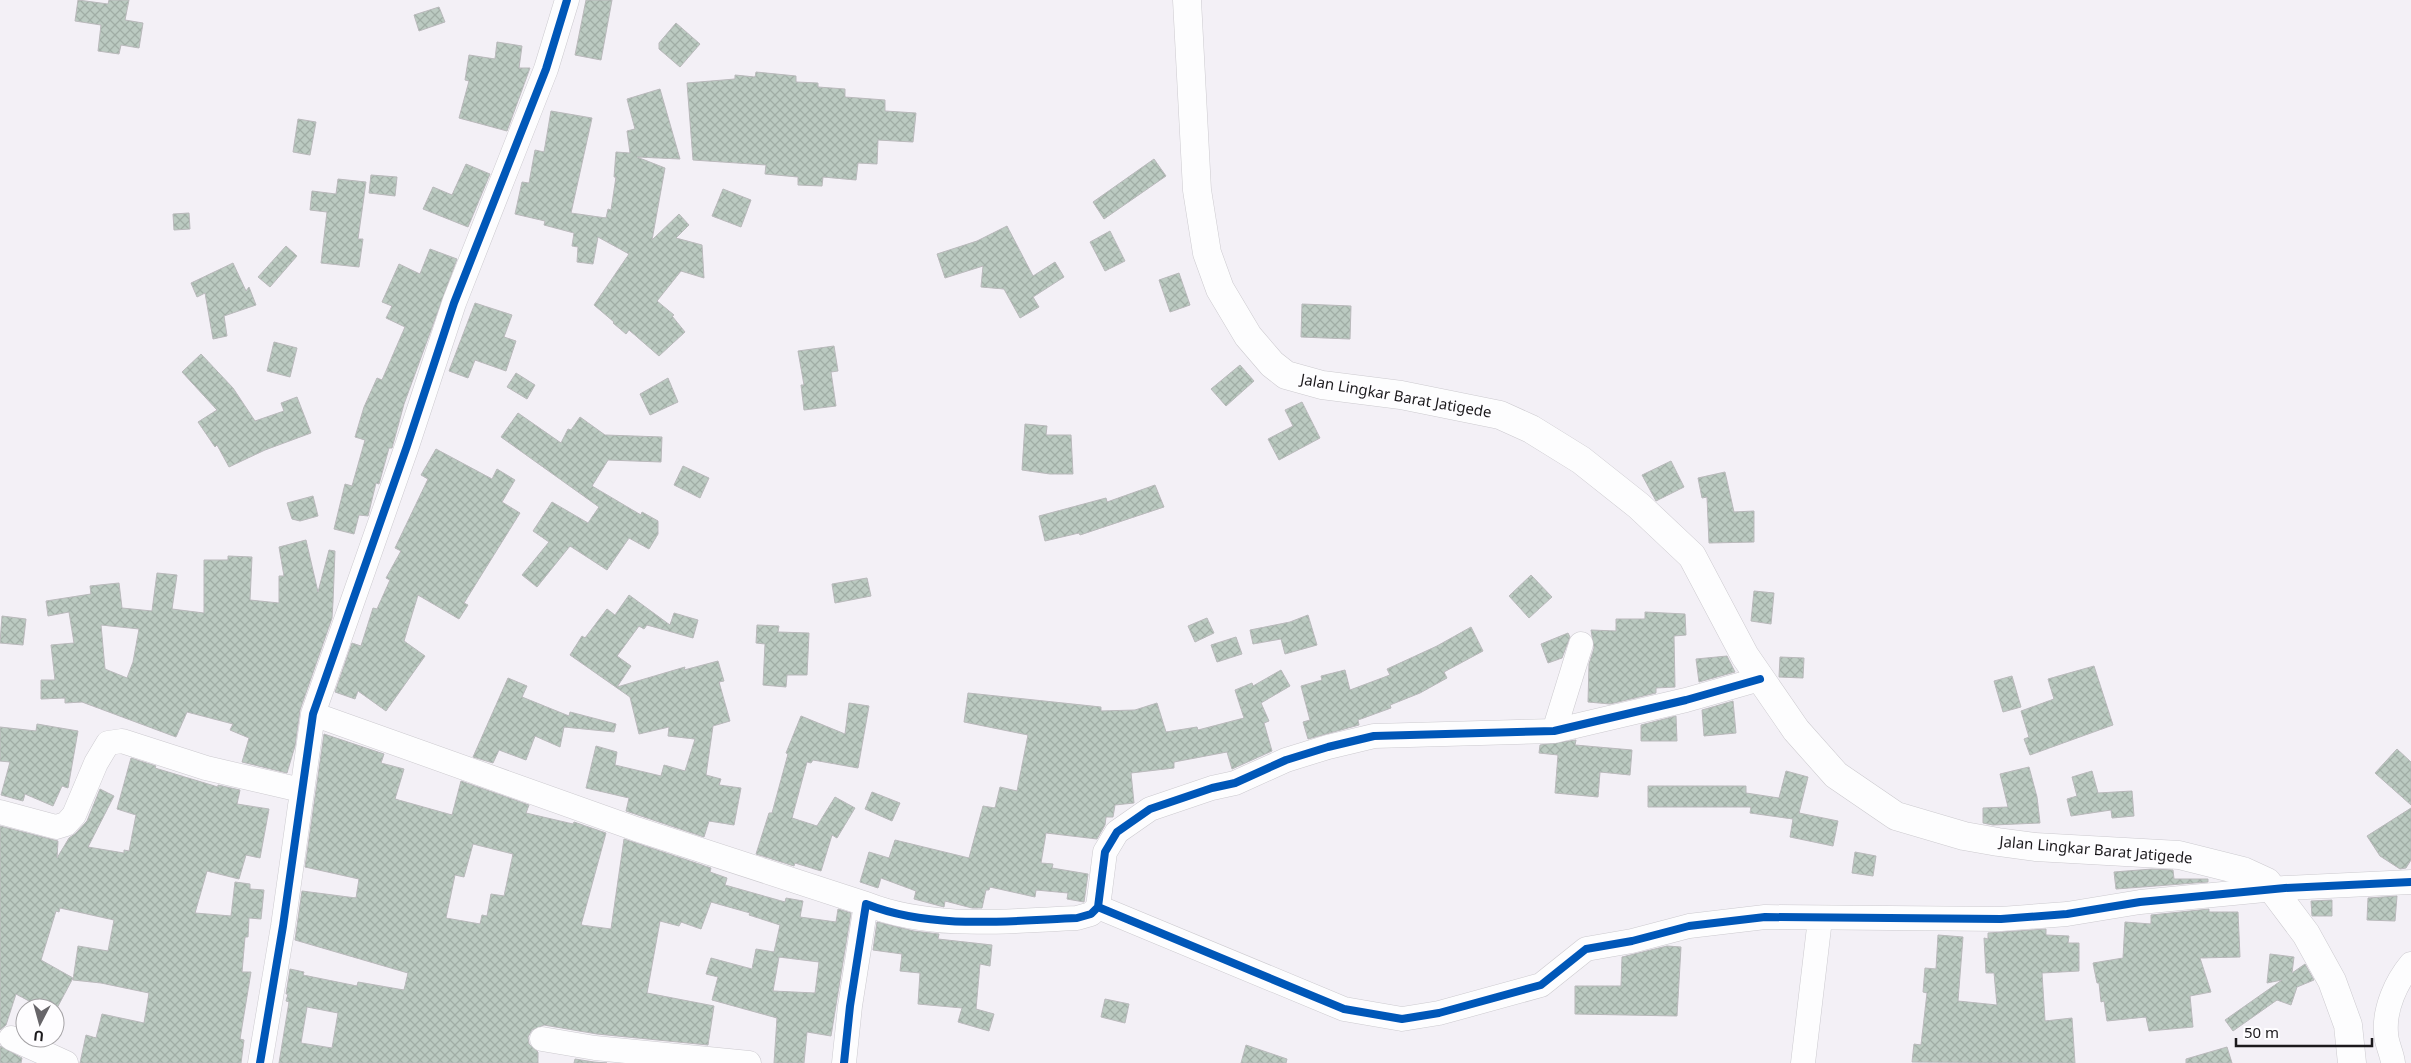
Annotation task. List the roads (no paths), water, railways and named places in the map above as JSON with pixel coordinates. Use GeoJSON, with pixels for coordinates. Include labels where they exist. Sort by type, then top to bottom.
{"type":"FeatureCollection","features":[{"type":"Feature","properties":{"kind":"main road","name":"Jalan Lingkar Barat Jatigede"},"geometry":{"type":"LineString","coordinates":[[1187,0],[1196,190],[1207,253],[1220,289],[1248,336],[1272,364],[1286,375],[1315,384],[1401,395],[1500,414],[1532,429],[1581,460],[1646,512],[1692,556],[1760,679],[1796,730],[1836,775],[1896,816],[1964,836],[1998,842],[2035,847],[2179,855],[2243,871],[2267,882],[2306,934],[2332,980],[2348,1025],[2352,1063]]}},
{"type":"Feature","properties":{"kind":"street"},"geometry":{"type":"LineString","coordinates":[[260,1063],[283,926],[313,714],[407,446],[454,303],[546,69],[568,0]]}},
{"type":"Feature","properties":{"kind":"street"},"geometry":{"type":"LineString","coordinates":[[1554,731],[1581,644]]}},
{"type":"Feature","properties":{"kind":"street"},"geometry":{"type":"LineString","coordinates":[[313,714],[636,829],[884,910],[941,922],[1077,918],[1091,914],[1098,907],[1105,852],[1111,839],[1150,809],[1235,782],[1261,770],[1320,749],[1374,736],[1554,731],[1686,700],[1760,679]]}},
{"type":"Feature","properties":{"kind":"street"},"geometry":{"type":"LineString","coordinates":[[0,812],[56,827],[66,824],[74,814],[96,763],[108,743],[122,741],[206,768],[301,790]]}},
{"type":"Feature","properties":{"kind":"street"},"geometry":{"type":"LineString","coordinates":[[1098,907],[1344,1009],[1402,1019],[1439,1013],[1541,985],[1586,949],[1632,941],[1688,926],[1765,917],[2002,919],[2067,914],[2187,897],[2284,888],[2411,882]]}},
{"type":"Feature","properties":{"kind":"street"},"geometry":{"type":"LineString","coordinates":[[844,1063],[850,1006],[866,904]]}},
{"type":"Feature","properties":{"kind":"street"},"geometry":{"type":"LineString","coordinates":[[1803,1063],[1820,918]]}},
{"type":"Feature","properties":{"kind":"street"},"geometry":{"type":"LineString","coordinates":[[2393,1063],[2386,1033],[2388,1007],[2401,976],[2411,964]]}},
{"type":"Feature","properties":{"kind":"street"},"geometry":{"type":"LineString","coordinates":[[11,1038],[66,1063]]}},
{"type":"Feature","properties":{"kind":"street"},"geometry":{"type":"LineString","coordinates":[[542,1039],[595,1048],[749,1063]]}}]}
